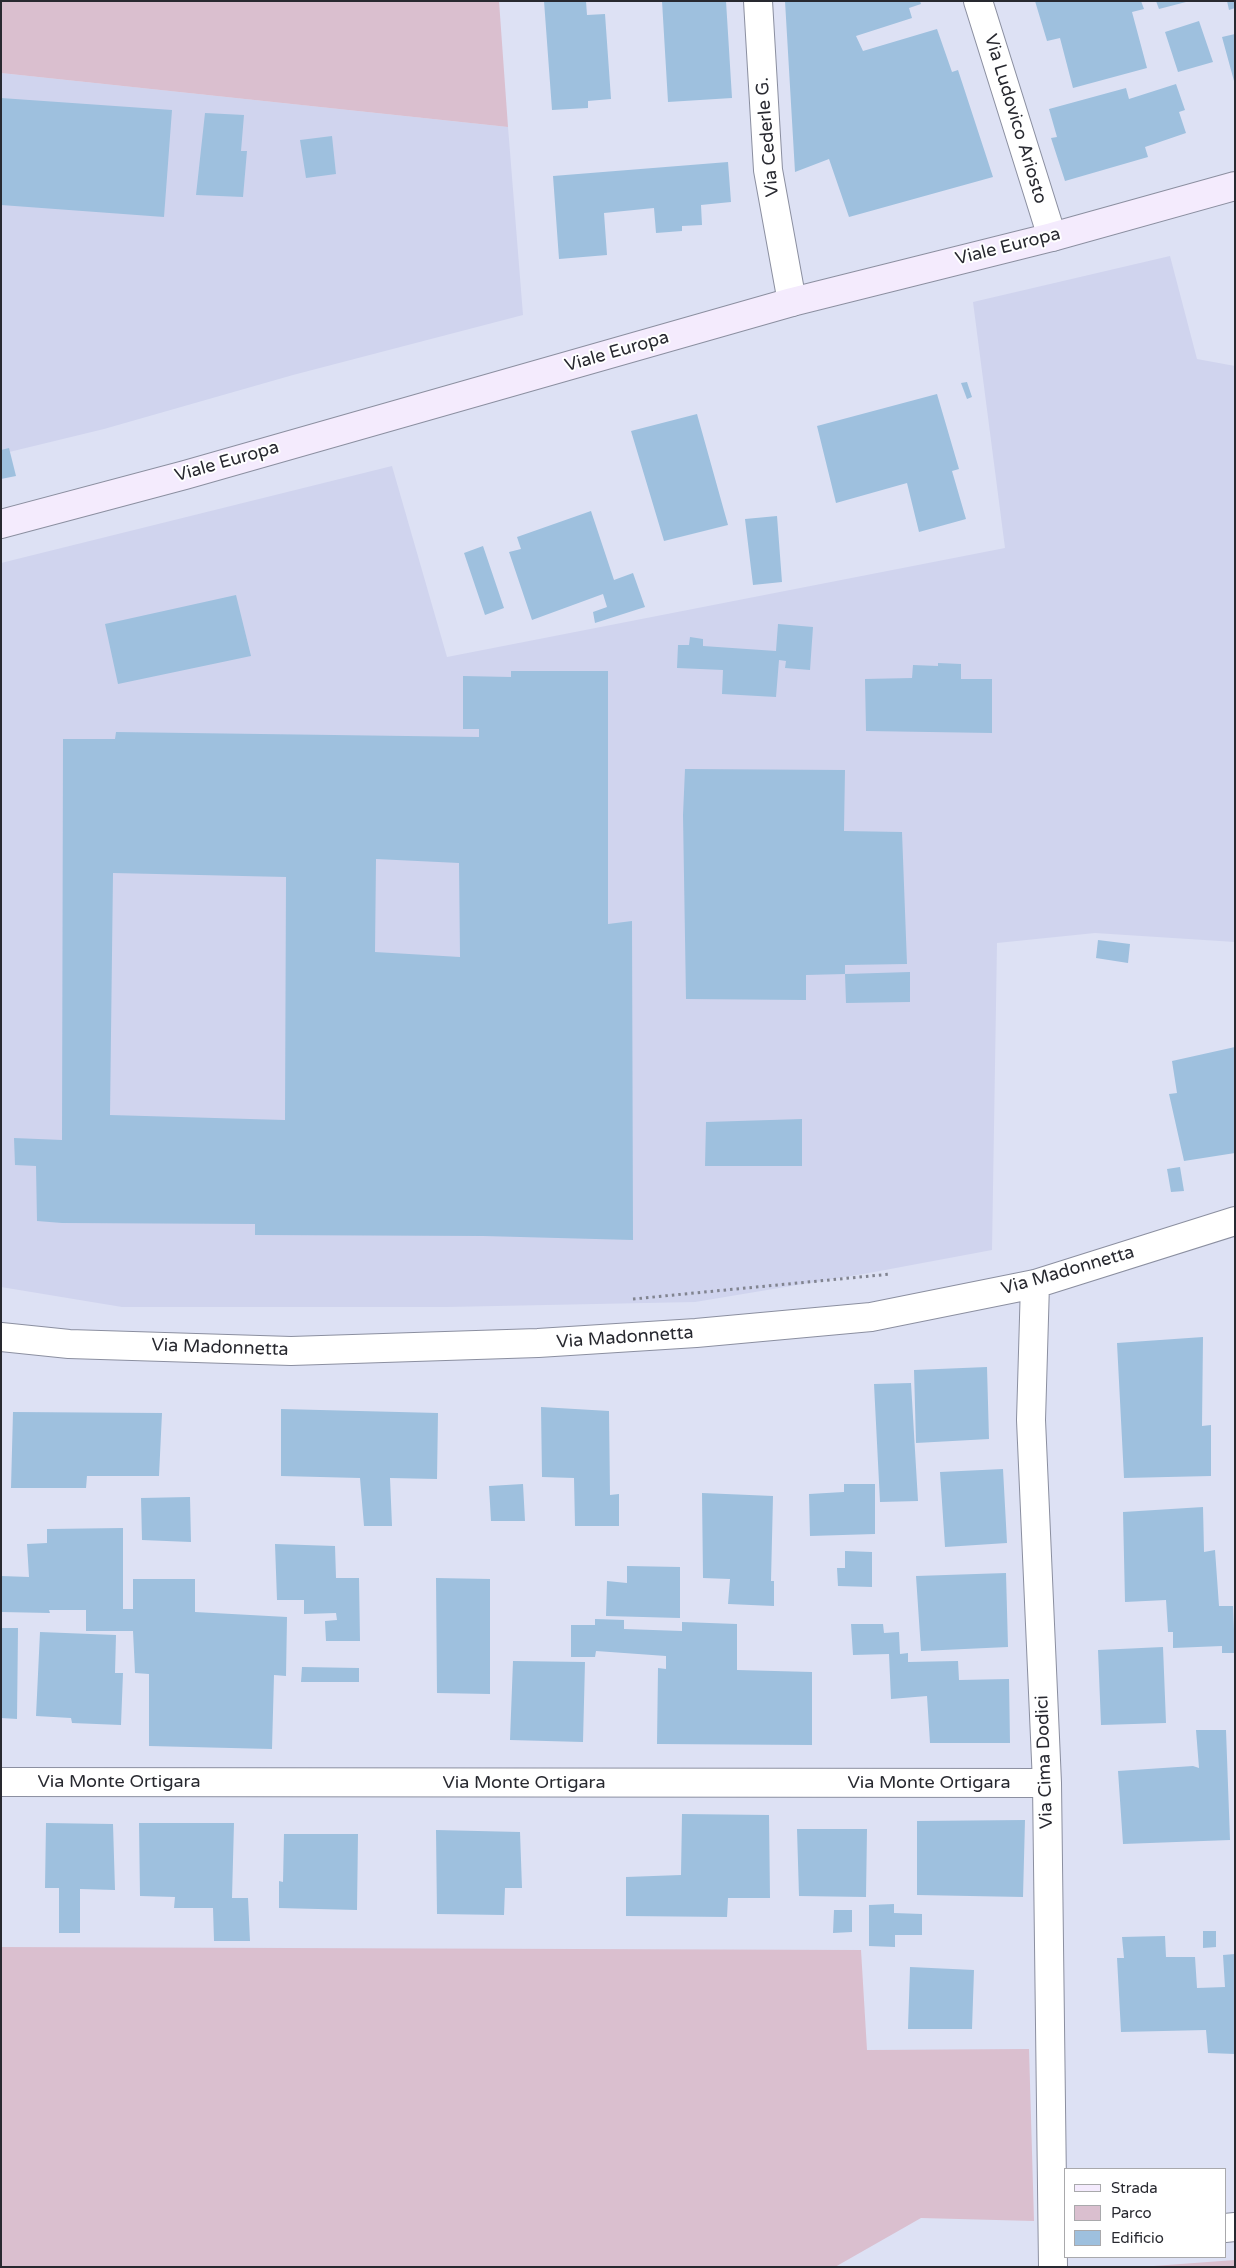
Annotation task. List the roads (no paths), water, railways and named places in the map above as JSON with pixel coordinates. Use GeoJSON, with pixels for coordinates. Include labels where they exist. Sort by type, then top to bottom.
{"type":"FeatureCollection","features":[{"type":"Feature","properties":{"kind":"main road","name":"Viale Europa"},"geometry":{"type":"LineString","coordinates":[[1,524],[194,472],[792,302],[1052,237],[1235,186]]}},
{"type":"Feature","properties":{"kind":"street","name":"Via Cederle G."},"geometry":{"type":"LineString","coordinates":[[758,1],[768,170],[792,302]]}},
{"type":"Feature","properties":{"kind":"street","name":"Via Ludovico Ariosto"},"geometry":{"type":"LineString","coordinates":[[978,1],[1052,237]]}},
{"type":"Feature","properties":{"kind":"street","name":"Via Madonnetta"},"geometry":{"type":"LineString","coordinates":[[1,1337],[69,1344],[291,1351],[538,1343],[696,1333],[871,1317],[1035,1284],[1235,1221]]}},
{"type":"Feature","properties":{"kind":"street","name":"Via Cima Dodici"},"geometry":{"type":"LineString","coordinates":[[1035,1284],[1031,1420],[1047,1783],[1059,2239],[1053,2267]]}},
{"type":"Feature","properties":{"kind":"street","name":"Via Monte Ortigara"},"geometry":{"type":"LineString","coordinates":[[1,1782],[1047,1783]]}}]}
